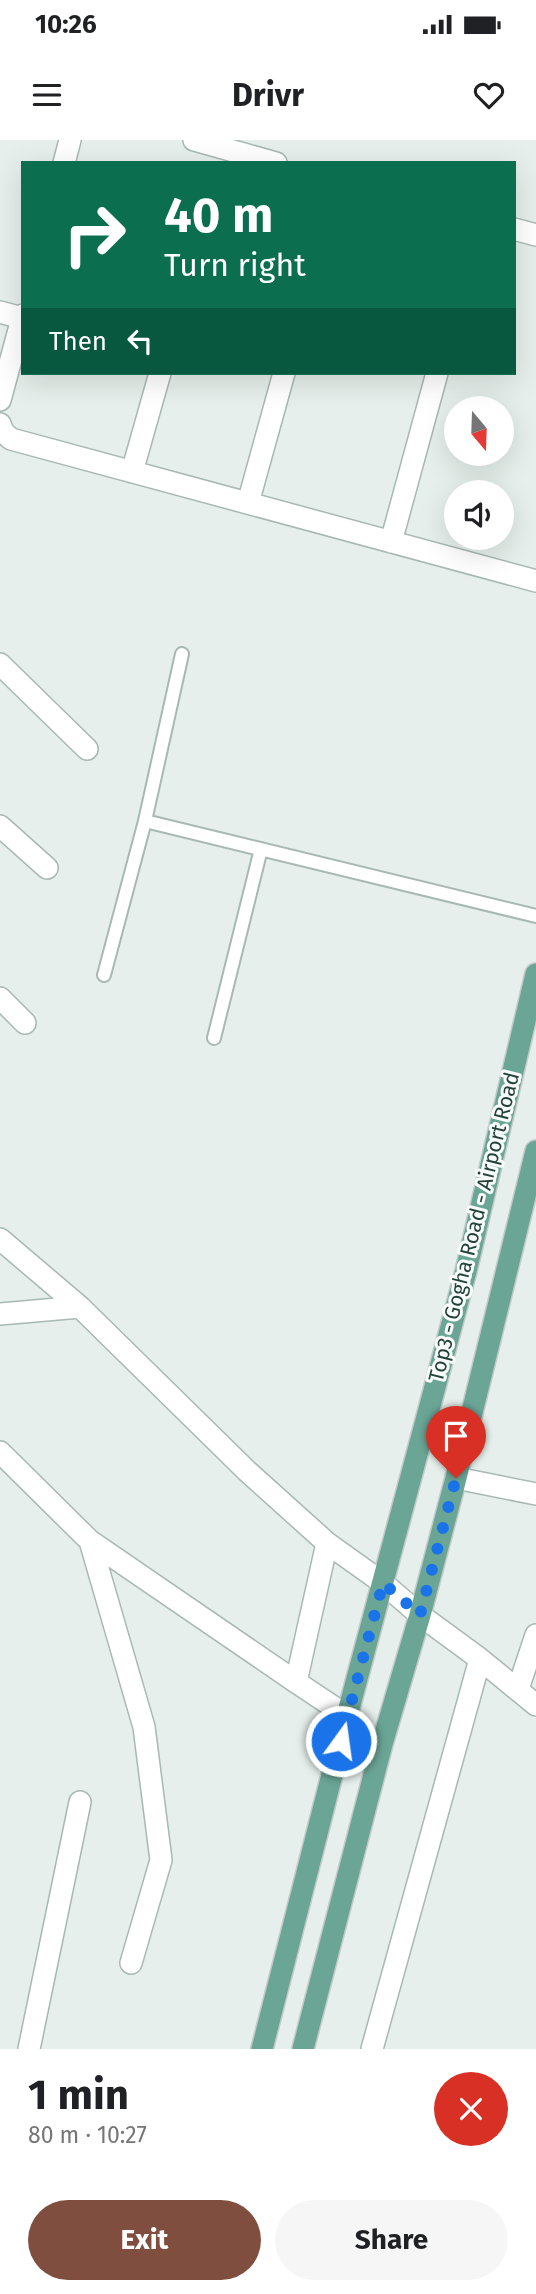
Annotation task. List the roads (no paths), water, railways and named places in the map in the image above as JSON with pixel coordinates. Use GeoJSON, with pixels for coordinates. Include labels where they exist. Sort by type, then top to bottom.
{"type":"FeatureCollection","features":[{"type":"Feature","properties":{"kind":"main road","name":"Top3 - Gogha Road - Airport Road"},"geometry":{"type":"LineString","coordinates":[[262,2049],[347,1716],[466,1271],[536,974]]}},
{"type":"Feature","properties":{"kind":"main road"},"geometry":{"type":"LineString","coordinates":[[303,2049],[382,1744],[456,1478],[536,1151]]}},
{"type":"Feature","properties":{"kind":"street"},"geometry":{"type":"LineString","coordinates":[[65,161],[70,140]]}},
{"type":"Feature","properties":{"kind":"street"},"geometry":{"type":"LineString","coordinates":[[194,140],[220,155],[262,161]]}},
{"type":"Feature","properties":{"kind":"street"},"geometry":{"type":"LineString","coordinates":[[516,230],[536,235]]}},
{"type":"Feature","properties":{"kind":"street"},"geometry":{"type":"LineString","coordinates":[[0,312],[21,317]]}},
{"type":"Feature","properties":{"kind":"street"},"geometry":{"type":"LineString","coordinates":[[0,400],[21,321]]}},
{"type":"Feature","properties":{"kind":"street"},"geometry":{"type":"LineString","coordinates":[[132,472],[159,375]]}},
{"type":"Feature","properties":{"kind":"street"},"geometry":{"type":"LineString","coordinates":[[248,503],[283,375]]}},
{"type":"Feature","properties":{"kind":"street"},"geometry":{"type":"LineString","coordinates":[[391,542],[436,375]]}},
{"type":"Feature","properties":{"kind":"street"},"geometry":{"type":"LineString","coordinates":[[0,424],[3,432],[11,439],[536,581]]}},
{"type":"Feature","properties":{"kind":"street"},"geometry":{"type":"LineString","coordinates":[[4,677],[87,749]]}},
{"type":"Feature","properties":{"kind":"street"},"geometry":{"type":"LineString","coordinates":[[0,826],[47,869]]}},
{"type":"Feature","properties":{"kind":"street"},"geometry":{"type":"LineString","coordinates":[[0,998],[25,1023]]}},
{"type":"Feature","properties":{"kind":"street"},"geometry":{"type":"LineString","coordinates":[[0,1239],[80,1307],[247,1471],[327,1543],[480,1658],[536,1705]]}},
{"type":"Feature","properties":{"kind":"street"},"geometry":{"type":"LineString","coordinates":[[0,1314],[80,1307]]}},
{"type":"Feature","properties":{"kind":"street"},"geometry":{"type":"LineString","coordinates":[[0,1452],[90,1541],[347,1716]]}},
{"type":"Feature","properties":{"kind":"street"},"geometry":{"type":"LineString","coordinates":[[456,1478],[536,1494]]}},
{"type":"Feature","properties":{"kind":"street"},"geometry":{"type":"LineString","coordinates":[[90,1541],[144,1727],[161,1860],[131,1963]]}},
{"type":"Feature","properties":{"kind":"street"},"geometry":{"type":"LineString","coordinates":[[296,1682],[327,1543]]}},
{"type":"Feature","properties":{"kind":"street"},"geometry":{"type":"LineString","coordinates":[[518,1689],[536,1635]]}},
{"type":"Feature","properties":{"kind":"street"},"geometry":{"type":"LineString","coordinates":[[372,2049],[480,1658]]}},
{"type":"Feature","properties":{"kind":"street"},"geometry":{"type":"LineString","coordinates":[[29,2049],[80,1802]]}},
{"type":"Feature","properties":{"kind":"lane"},"geometry":{"type":"LineString","coordinates":[[104,975],[145,821],[182,654]]}},
{"type":"Feature","properties":{"kind":"lane"},"geometry":{"type":"LineString","coordinates":[[145,821],[536,916]]}},
{"type":"Feature","properties":{"kind":"lane"},"geometry":{"type":"LineString","coordinates":[[214,1038],[261,849]]}}]}
